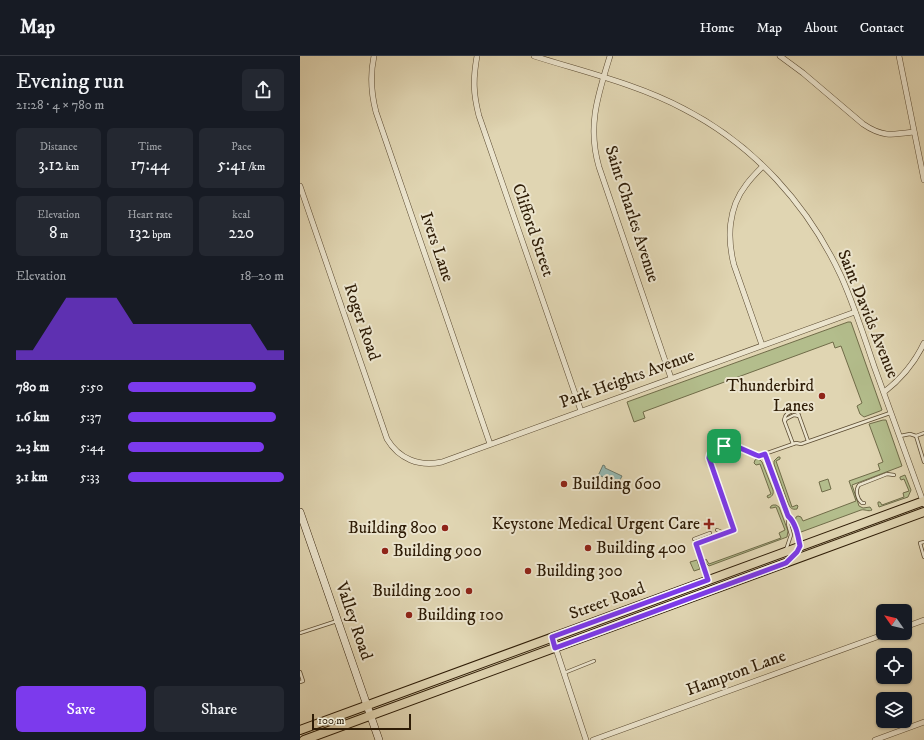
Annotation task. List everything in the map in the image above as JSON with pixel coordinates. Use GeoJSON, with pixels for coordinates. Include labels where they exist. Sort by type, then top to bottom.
{"type":"FeatureCollection","features":[{"type":"Feature","properties":{"kind":"main road","name":"Street Road"},"geometry":{"type":"LineString","coordinates":[[300,730],[786,551],[924,502]]}},
{"type":"Feature","properties":{"kind":"main road","name":"Street Road"},"geometry":{"type":"LineString","coordinates":[[304,740],[924,512]]}},
{"type":"Feature","properties":{"kind":"street","name":"Ivers Lane"},"geometry":{"type":"LineString","coordinates":[[374,56],[371,79],[376,112],[490,444]]}},
{"type":"Feature","properties":{"kind":"street","name":"Clifford Street"},"geometry":{"type":"LineString","coordinates":[[477,56],[473,86],[478,112],[581,411]]}},
{"type":"Feature","properties":{"kind":"street","name":"Saint Davids Avenue"},"geometry":{"type":"LineString","coordinates":[[534,56],[648,93],[684,109],[722,132],[749,153],[793,198],[829,252],[841,277],[924,502]]}},
{"type":"Feature","properties":{"kind":"street","name":"Saint Charles Avenue"},"geometry":{"type":"LineString","coordinates":[[610,56],[594,112],[593,124],[596,159],[671,378]]}},
{"type":"Feature","properties":{"kind":"street"},"geometry":{"type":"LineString","coordinates":[[780,56],[803,73],[870,129],[884,134],[893,135],[914,132]]}},
{"type":"Feature","properties":{"kind":"street"},"geometry":{"type":"LineString","coordinates":[[900,56],[924,180]]}},
{"type":"Feature","properties":{"kind":"street"},"geometry":{"type":"LineString","coordinates":[[762,346],[734,265],[730,246],[730,234],[735,205],[746,185],[763,166]]}},
{"type":"Feature","properties":{"kind":"street","name":"Roger Road"},"geometry":{"type":"LineString","coordinates":[[300,186],[388,439],[396,451],[408,459]]}},
{"type":"Feature","properties":{"kind":"street","name":"Park Heights Avenue"},"geometry":{"type":"LineString","coordinates":[[408,459],[421,463],[436,463],[855,312]]}},
{"type":"Feature","properties":{"kind":"street"},"geometry":{"type":"LineString","coordinates":[[884,392],[908,369],[924,343]]}},
{"type":"Feature","properties":{"kind":"street","name":"Valley Road"},"geometry":{"type":"LineString","coordinates":[[300,512],[379,740]]}},
{"type":"Feature","properties":{"kind":"street"},"geometry":{"type":"LineString","coordinates":[[912,624],[924,620]]}},
{"type":"Feature","properties":{"kind":"street"},"geometry":{"type":"LineString","coordinates":[[552,637],[586,740]]}},
{"type":"Feature","properties":{"kind":"street","name":"Hampton Lane"},"geometry":{"type":"LineString","coordinates":[[593,740],[876,637]]}},
{"type":"Feature","properties":{"kind":"street"},"geometry":{"type":"LineString","coordinates":[[875,740],[924,722]]}},
{"type":"Feature","properties":{"kind":"lane"},"geometry":{"type":"LineString","coordinates":[[708,580],[696,544],[734,530],[709,458],[710,452],[731,444],[759,456],[796,443],[801,444],[891,412]]}},
{"type":"Feature","properties":{"kind":"lane"},"geometry":{"type":"LineString","coordinates":[[793,444],[785,422],[788,417],[794,415],[799,416],[808,441]]}},
{"type":"Feature","properties":{"kind":"lane"},"geometry":{"type":"LineString","coordinates":[[899,436],[907,434],[916,436],[924,433]]}},
{"type":"Feature","properties":{"kind":"lane"},"geometry":{"type":"LineString","coordinates":[[916,436],[924,462]]}},
{"type":"Feature","properties":{"kind":"lane"},"geometry":{"type":"LineString","coordinates":[[765,454],[788,516],[792,521],[800,546],[797,552],[786,563]]}},
{"type":"Feature","properties":{"kind":"lane"},"geometry":{"type":"LineString","coordinates":[[864,503],[860,501],[856,493],[859,485],[887,474],[894,475]]}},
{"type":"Feature","properties":{"kind":"lane"},"geometry":{"type":"LineString","coordinates":[[786,551],[791,535],[788,524],[788,516]]}},
{"type":"Feature","properties":{"kind":"lane"},"geometry":{"type":"LineString","coordinates":[[717,530],[725,533]]}},
{"type":"Feature","properties":{"kind":"lane"},"geometry":{"type":"LineString","coordinates":[[694,539],[710,533]]}},
{"type":"Feature","properties":{"kind":"lane"},"geometry":{"type":"LineString","coordinates":[[924,542],[920,543],[924,557]]}},
{"type":"Feature","properties":{"kind":"lane"},"geometry":{"type":"LineString","coordinates":[[300,633],[338,621]]}},
{"type":"Feature","properties":{"kind":"lane"},"geometry":{"type":"LineString","coordinates":[[564,673],[594,661]]}},
{"type":"Feature","properties":{"kind":"lane"},"geometry":{"type":"LineString","coordinates":[[300,672],[303,681],[300,682]]}},
{"type":"Feature","properties":{"kind":"green space"},"geometry":{"type":"Polygon","coordinates":[[[851,322],[882,410],[880,411],[864,417],[860,414],[857,406],[862,403],[841,346],[835,348],[833,342],[643,412],[645,418],[634,422],[627,402],[851,322]]]}},
{"type":"Feature","properties":{"kind":"green space"},"geometry":{"type":"Polygon","coordinates":[[[886,420],[902,466],[852,485],[859,506],[863,508],[870,507],[872,510],[861,510],[801,532],[797,528],[795,522],[796,517],[801,517],[803,521],[856,501],[849,481],[880,470],[878,464],[883,462],[869,424],[886,420]]]}},
{"type":"Feature","properties":{"kind":"green space"},"geometry":{"type":"Polygon","coordinates":[[[780,457],[780,459],[776,461],[792,507],[797,505],[797,509],[791,508],[788,503],[774,464],[774,461],[780,457]]]}},
{"type":"Feature","properties":{"kind":"green space"},"geometry":{"type":"Polygon","coordinates":[[[757,459],[762,462],[773,490],[771,497],[768,498],[767,496],[771,494],[760,464],[756,465],[754,463],[757,459]]]}},
{"type":"Feature","properties":{"kind":"green space"},"geometry":{"type":"Polygon","coordinates":[[[905,475],[911,490],[908,497],[879,507],[878,502],[882,505],[904,497],[903,493],[909,491],[904,479],[901,480],[900,478],[905,475]]]}},
{"type":"Feature","properties":{"kind":"green space"},"geometry":{"type":"Polygon","coordinates":[[[828,479],[831,489],[822,492],[819,482],[828,479]]]}},
{"type":"Feature","properties":{"kind":"green space"},"geometry":{"type":"Polygon","coordinates":[[[773,505],[779,507],[788,531],[787,537],[709,566],[706,563],[706,559],[709,564],[781,538],[779,533],[785,530],[776,507],[770,508],[773,505]]]}},
{"type":"Feature","properties":{"kind":"green space"},"geometry":{"type":"Polygon","coordinates":[[[697,560],[700,569],[694,571],[690,562],[697,560]]]}},
{"type":"Feature","properties":{"kind":"water"},"geometry":{"type":"Polygon","coordinates":[[[603,465],[605,468],[622,476],[618,484],[598,476],[603,465]]]}},
{"type":"Feature","properties":{"kind":"place","name":"Thunderbird Lanes"},"geometry":{"type":"Point","coordinates":[822,396]}},
{"type":"Feature","properties":{"kind":"place","name":"Building 600"},"geometry":{"type":"Point","coordinates":[564,484]}},
{"type":"Feature","properties":{"kind":"place","name":"Keystone Medical Urgent Care"},"geometry":{"type":"Point","coordinates":[709,524]}},
{"type":"Feature","properties":{"kind":"place","name":"Building 800"},"geometry":{"type":"Point","coordinates":[445,528]}},
{"type":"Feature","properties":{"kind":"place","name":"Building 400"},"geometry":{"type":"Point","coordinates":[588,548]}},
{"type":"Feature","properties":{"kind":"place","name":"Building 900"},"geometry":{"type":"Point","coordinates":[385,551]}},
{"type":"Feature","properties":{"kind":"place","name":"Building 300"},"geometry":{"type":"Point","coordinates":[528,571]}},
{"type":"Feature","properties":{"kind":"place","name":"Building 200"},"geometry":{"type":"Point","coordinates":[469,591]}},
{"type":"Feature","properties":{"kind":"place","name":"Building 100"},"geometry":{"type":"Point","coordinates":[409,615]}},
{"type":"Feature","properties":{"kind":"route"},"geometry":{"type":"LineString","coordinates":[[731,444],[759,456],[765,454],[788,516],[792,521],[798,538],[800,546],[797,552],[786,563],[555,648],[552,637],[708,580],[696,544],[734,530],[709,458],[710,452],[724,446],[731,444]]}}]}
